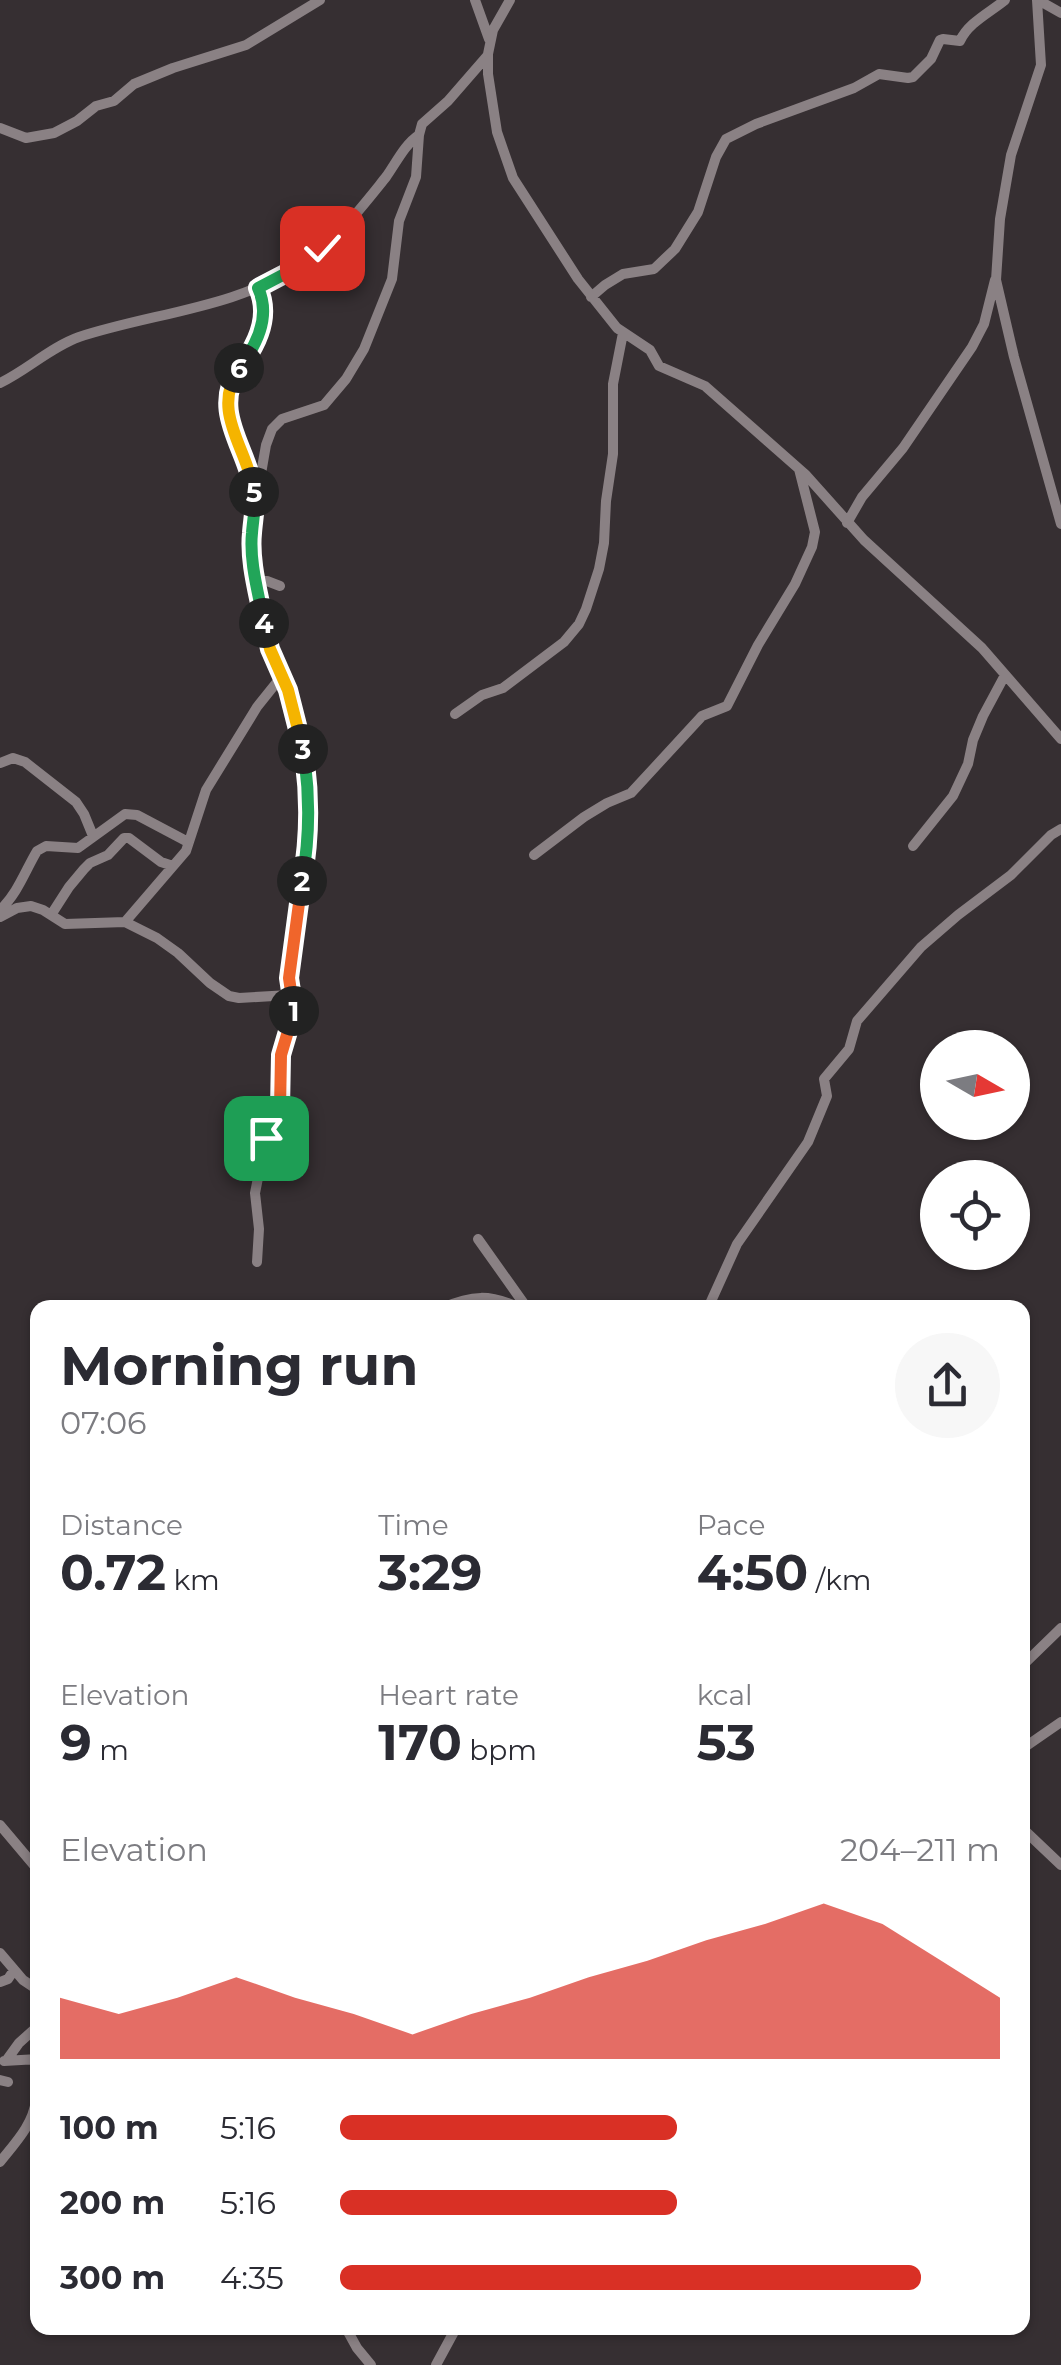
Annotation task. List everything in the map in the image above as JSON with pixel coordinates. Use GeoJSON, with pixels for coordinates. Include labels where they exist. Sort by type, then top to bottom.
{"type":"FeatureCollection","features":[{"type":"Feature","properties":{"kind":"street"},"geometry":{"type":"LineString","coordinates":[[0,128],[26,138],[54,132],[96,106],[114,101],[134,84],[246,45],[320,0]]}},
{"type":"Feature","properties":{"kind":"street"},"geometry":{"type":"LineString","coordinates":[[475,0],[489,49],[488,74],[497,132],[513,178],[591,297],[622,333],[650,350],[659,366],[706,386],[799,469],[847,522],[982,648],[1061,740]]}},
{"type":"Feature","properties":{"kind":"street"},"geometry":{"type":"LineString","coordinates":[[257,1262],[255,1192],[266,1138],[280,1109],[281,1055],[294,1010],[289,971],[305,864],[308,801],[302,743],[288,690],[270,649],[257,581],[252,533],[266,444],[282,419],[324,404],[346,379],[364,349],[392,279],[399,220],[416,177],[422,124],[448,100],[489,49],[497,22],[510,0]]}},
{"type":"Feature","properties":{"kind":"street"},"geometry":{"type":"LineString","coordinates":[[591,297],[623,274],[654,268],[675,249],[698,212],[716,156],[726,139],[854,88],[879,74],[913,76],[930,60],[940,40],[960,41],[972,24],[1005,0]]}},
{"type":"Feature","properties":{"kind":"street"},"geometry":{"type":"LineString","coordinates":[[1037,0],[1061,12]]}},
{"type":"Feature","properties":{"kind":"street"},"geometry":{"type":"LineString","coordinates":[[847,522],[862,497],[903,448],[984,324],[996,280],[1000,219],[1011,155],[1041,65],[1037,0]]}},
{"type":"Feature","properties":{"kind":"street"},"geometry":{"type":"LineString","coordinates":[[0,383],[66,342],[258,288],[300,266],[370,198],[419,135]]}},
{"type":"Feature","properties":{"kind":"street"},"geometry":{"type":"LineString","coordinates":[[996,280],[1061,524]]}},
{"type":"Feature","properties":{"kind":"street"},"geometry":{"type":"LineString","coordinates":[[256,502],[227,404],[236,372],[256,346],[260,334],[264,300],[258,288]]}},
{"type":"Feature","properties":{"kind":"street"},"geometry":{"type":"LineString","coordinates":[[455,714],[482,695],[503,688],[564,642],[579,624],[604,543],[614,454],[613,384],[622,333]]}},
{"type":"Feature","properties":{"kind":"street"},"geometry":{"type":"LineString","coordinates":[[534,855],[584,817],[631,792],[702,716],[727,706],[812,547],[814,532],[799,469]]}},
{"type":"Feature","properties":{"kind":"street"},"geometry":{"type":"LineString","coordinates":[[257,581],[267,580],[280,586]]}},
{"type":"Feature","properties":{"kind":"street"},"geometry":{"type":"LineString","coordinates":[[913,846],[953,796],[968,764],[978,727],[1005,675]]}},
{"type":"Feature","properties":{"kind":"street"},"geometry":{"type":"LineString","coordinates":[[125,922],[186,851],[206,790],[256,708],[282,676]]}},
{"type":"Feature","properties":{"kind":"street"},"geometry":{"type":"LineString","coordinates":[[0,764],[13,758],[25,762],[76,802],[93,836]]}},
{"type":"Feature","properties":{"kind":"street"},"geometry":{"type":"LineString","coordinates":[[1,914],[37,850],[46,846],[75,848],[120,816],[130,814],[188,842]]}},
{"type":"Feature","properties":{"kind":"street"},"geometry":{"type":"LineString","coordinates":[[712,1300],[737,1244],[808,1142],[824,1105],[824,1080],[849,1049],[857,1021],[921,948],[1024,864],[1061,828]]}},
{"type":"Feature","properties":{"kind":"street"},"geometry":{"type":"LineString","coordinates":[[52,915],[84,868],[104,858],[124,838],[172,866]]}},
{"type":"Feature","properties":{"kind":"street"},"geometry":{"type":"LineString","coordinates":[[1,914],[25,906],[36,907],[65,924],[125,922],[157,938],[229,996],[290,995]]}},
{"type":"Feature","properties":{"kind":"street"},"geometry":{"type":"LineString","coordinates":[[478,1238],[518,1300]]}},
{"type":"Feature","properties":{"kind":"street"},"geometry":{"type":"LineString","coordinates":[[461,1300],[498,1300]]}},
{"type":"Feature","properties":{"kind":"street"},"geometry":{"type":"LineString","coordinates":[[1030,1658],[1061,1628]]}},
{"type":"Feature","properties":{"kind":"street"},"geometry":{"type":"LineString","coordinates":[[1030,1743],[1057,1726]]}},
{"type":"Feature","properties":{"kind":"street"},"geometry":{"type":"LineString","coordinates":[[0,1825],[30,1861]]}},
{"type":"Feature","properties":{"kind":"street"},"geometry":{"type":"LineString","coordinates":[[1030,1836],[1061,1865]]}},
{"type":"Feature","properties":{"kind":"street"},"geometry":{"type":"LineString","coordinates":[[0,1953],[30,1985]]}},
{"type":"Feature","properties":{"kind":"street"},"geometry":{"type":"LineString","coordinates":[[0,1982],[14,1970]]}},
{"type":"Feature","properties":{"kind":"street"},"geometry":{"type":"LineString","coordinates":[[3,2061],[30,2033]]}},
{"type":"Feature","properties":{"kind":"street"},"geometry":{"type":"LineString","coordinates":[[3,2061],[30,2059]]}},
{"type":"Feature","properties":{"kind":"street"},"geometry":{"type":"LineString","coordinates":[[0,2162],[30,2121]]}},
{"type":"Feature","properties":{"kind":"street"},"geometry":{"type":"LineString","coordinates":[[350,2335],[372,2365]]}},
{"type":"Feature","properties":{"kind":"street"},"geometry":{"type":"LineString","coordinates":[[436,2365],[452,2335]]}},
{"type":"Feature","properties":{"kind":"route"},"geometry":{"type":"LineString","coordinates":[[266,1138],[280,1109],[281,1055],[294,1010],[289,978],[308,836],[307,770],[288,690],[266,632],[254,566],[252,533],[256,502],[227,404],[236,372],[256,346],[260,334],[264,300],[258,288],[300,266],[322,248]]}}]}
